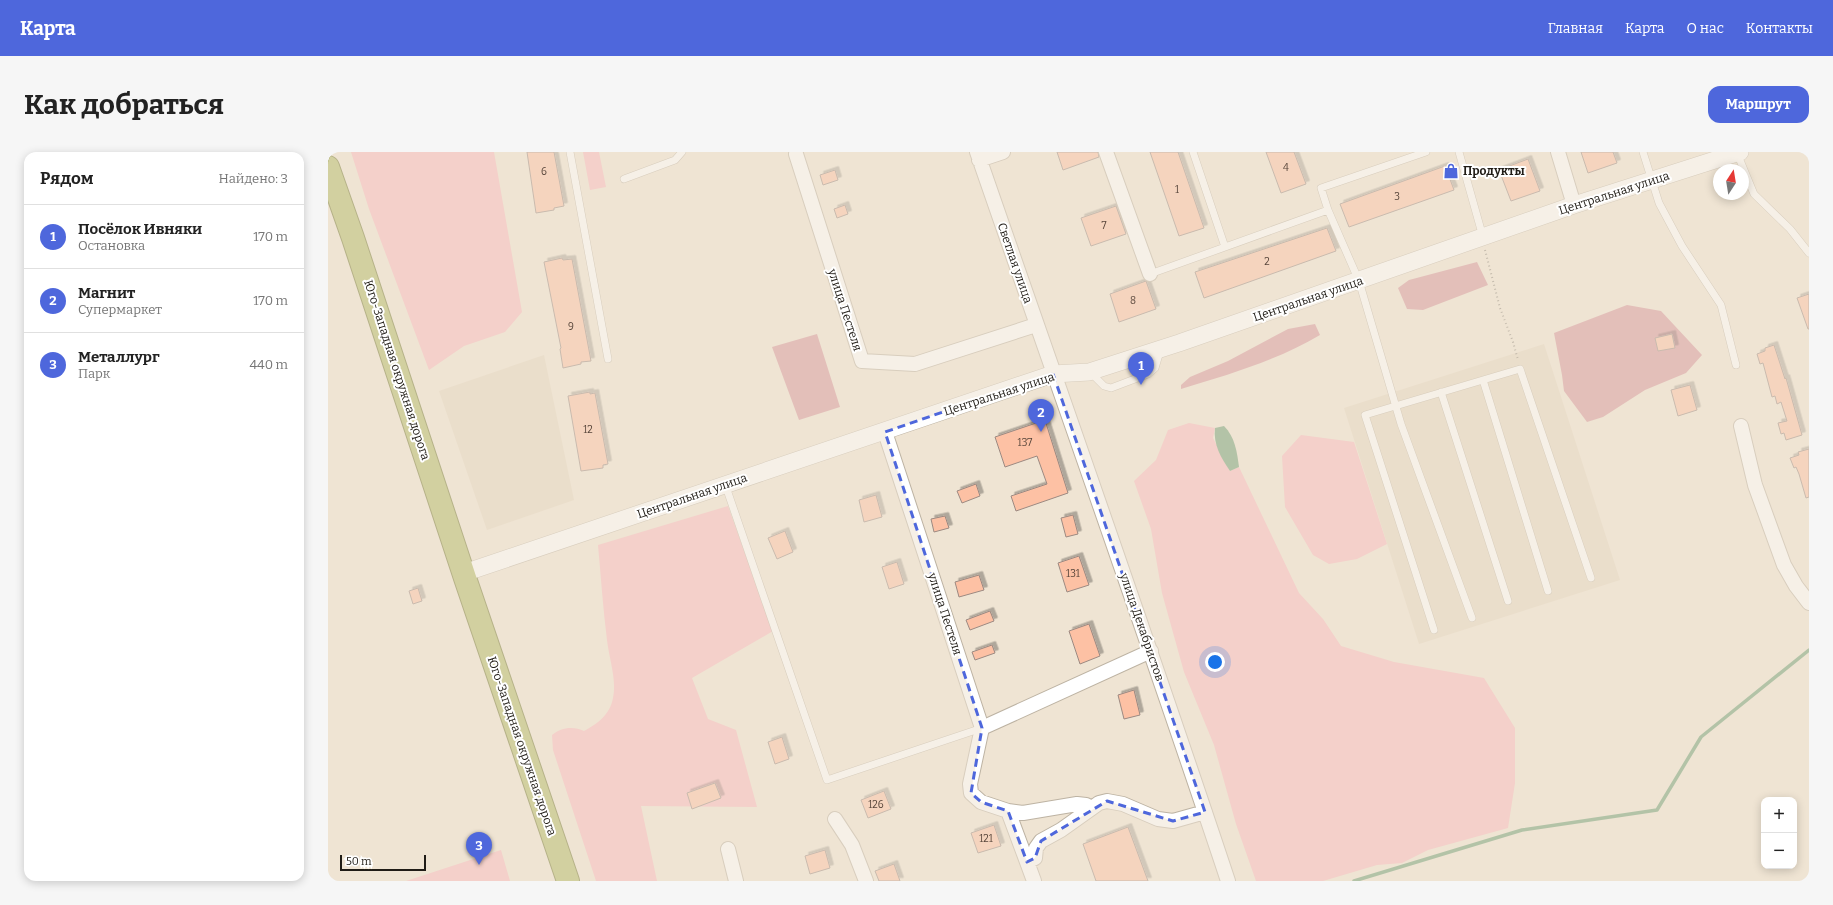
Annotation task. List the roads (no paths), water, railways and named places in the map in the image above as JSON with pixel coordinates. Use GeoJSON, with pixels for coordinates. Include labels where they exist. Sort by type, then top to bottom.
{"type":"FeatureCollection","features":[{"type":"Feature","properties":{"kind":"highway","name":"Юго-Западная окружная дорога"},"geometry":{"type":"LineString","coordinates":[[328,167],[568,881]]}},
{"type":"Feature","properties":{"kind":"street"},"geometry":{"type":"LineString","coordinates":[[981,155],[1003,152]]}},
{"type":"Feature","properties":{"kind":"street"},"geometry":{"type":"LineString","coordinates":[[1106,152],[1150,274]]}},
{"type":"Feature","properties":{"kind":"street"},"geometry":{"type":"LineString","coordinates":[[1558,152],[1574,205]]}},
{"type":"Feature","properties":{"kind":"street","name":"улица Пестеля"},"geometry":{"type":"LineString","coordinates":[[796,154],[862,361],[915,364],[1036,325]]}},
{"type":"Feature","properties":{"kind":"street","name":"Центральная улица"},"geometry":{"type":"LineString","coordinates":[[464,573],[1053,374],[1089,372],[1161,349],[1574,205],[1730,154]]}},
{"type":"Feature","properties":{"kind":"street","name":"Светлая улица"},"geometry":{"type":"LineString","coordinates":[[981,155],[1053,374]]}},
{"type":"Feature","properties":{"kind":"street","name":"улица Декабристов"},"geometry":{"type":"LineString","coordinates":[[1053,374],[1151,651],[1228,881]]}},
{"type":"Feature","properties":{"kind":"street"},"geometry":{"type":"LineString","coordinates":[[1741,426],[1756,485],[1782,558],[1796,586],[1809,603]]}},
{"type":"Feature","properties":{"kind":"street","name":"улица Пестеля"},"geometry":{"type":"LineString","coordinates":[[885,432],[982,728]]}},
{"type":"Feature","properties":{"kind":"street"},"geometry":{"type":"LineString","coordinates":[[1092,808],[1086,805],[1077,804],[1022,813],[1008,811],[981,802],[971,792],[970,784],[982,728],[1151,651]]}},
{"type":"Feature","properties":{"kind":"street"},"geometry":{"type":"LineString","coordinates":[[1027,862],[1035,858],[1036,848],[1041,841],[1061,830],[1099,803],[1107,801],[1123,804],[1158,819],[1173,820],[1205,812]]}},
{"type":"Feature","properties":{"kind":"street"},"geometry":{"type":"LineString","coordinates":[[1008,811],[1034,881]]}},
{"type":"Feature","properties":{"kind":"street"},"geometry":{"type":"LineString","coordinates":[[835,819],[852,845],[866,881]]}},
{"type":"Feature","properties":{"kind":"street"},"geometry":{"type":"LineString","coordinates":[[728,849],[736,881]]}},
{"type":"Feature","properties":{"kind":"lane"},"geometry":{"type":"LineString","coordinates":[[570,152],[608,359]]}},
{"type":"Feature","properties":{"kind":"lane"},"geometry":{"type":"LineString","coordinates":[[624,179],[674,160],[682,152]]}},
{"type":"Feature","properties":{"kind":"lane"},"geometry":{"type":"LineString","coordinates":[[1193,152],[1225,247]]}},
{"type":"Feature","properties":{"kind":"lane"},"geometry":{"type":"LineString","coordinates":[[1426,152],[1321,188],[1328,210],[1359,281],[1395,405],[1472,618]]}},
{"type":"Feature","properties":{"kind":"lane"},"geometry":{"type":"LineString","coordinates":[[1459,152],[1483,237]]}},
{"type":"Feature","properties":{"kind":"lane"},"geometry":{"type":"LineString","coordinates":[[1643,152],[1659,203],[1682,246],[1721,305],[1736,365]]}},
{"type":"Feature","properties":{"kind":"lane"},"geometry":{"type":"LineString","coordinates":[[1730,154],[1754,194],[1790,229],[1809,253]]}},
{"type":"Feature","properties":{"kind":"lane"},"geometry":{"type":"LineString","coordinates":[[1150,274],[1328,210]]}},
{"type":"Feature","properties":{"kind":"lane"},"geometry":{"type":"LineString","coordinates":[[1434,630],[1365,415],[1395,405],[1520,369],[1591,578]]}},
{"type":"Feature","properties":{"kind":"lane"},"geometry":{"type":"LineString","coordinates":[[1483,380],[1548,591]]}},
{"type":"Feature","properties":{"kind":"lane"},"geometry":{"type":"LineString","coordinates":[[1441,392],[1508,601]]}},
{"type":"Feature","properties":{"kind":"lane"},"geometry":{"type":"LineString","coordinates":[[725,484],[828,780],[982,728]]}},
{"type":"Feature","properties":{"kind":"waterway"},"geometry":{"type":"LineString","coordinates":[[1354,881],[1522,830],[1657,810],[1701,737],[1809,650]]}},
{"type":"Feature","properties":{"kind":"place","name":"Продукты"},"geometry":{"type":"Point","coordinates":[1451,171]}},
{"type":"Feature","properties":{"kind":"place","name":"Посёлок Ивняки"},"geometry":{"type":"Point","coordinates":[1141,385]}},
{"type":"Feature","properties":{"kind":"place","name":"Магнит"},"geometry":{"type":"Point","coordinates":[1041,432]}},
{"type":"Feature","properties":{"kind":"place","name":"Металлург"},"geometry":{"type":"Point","coordinates":[479,865]}}]}
